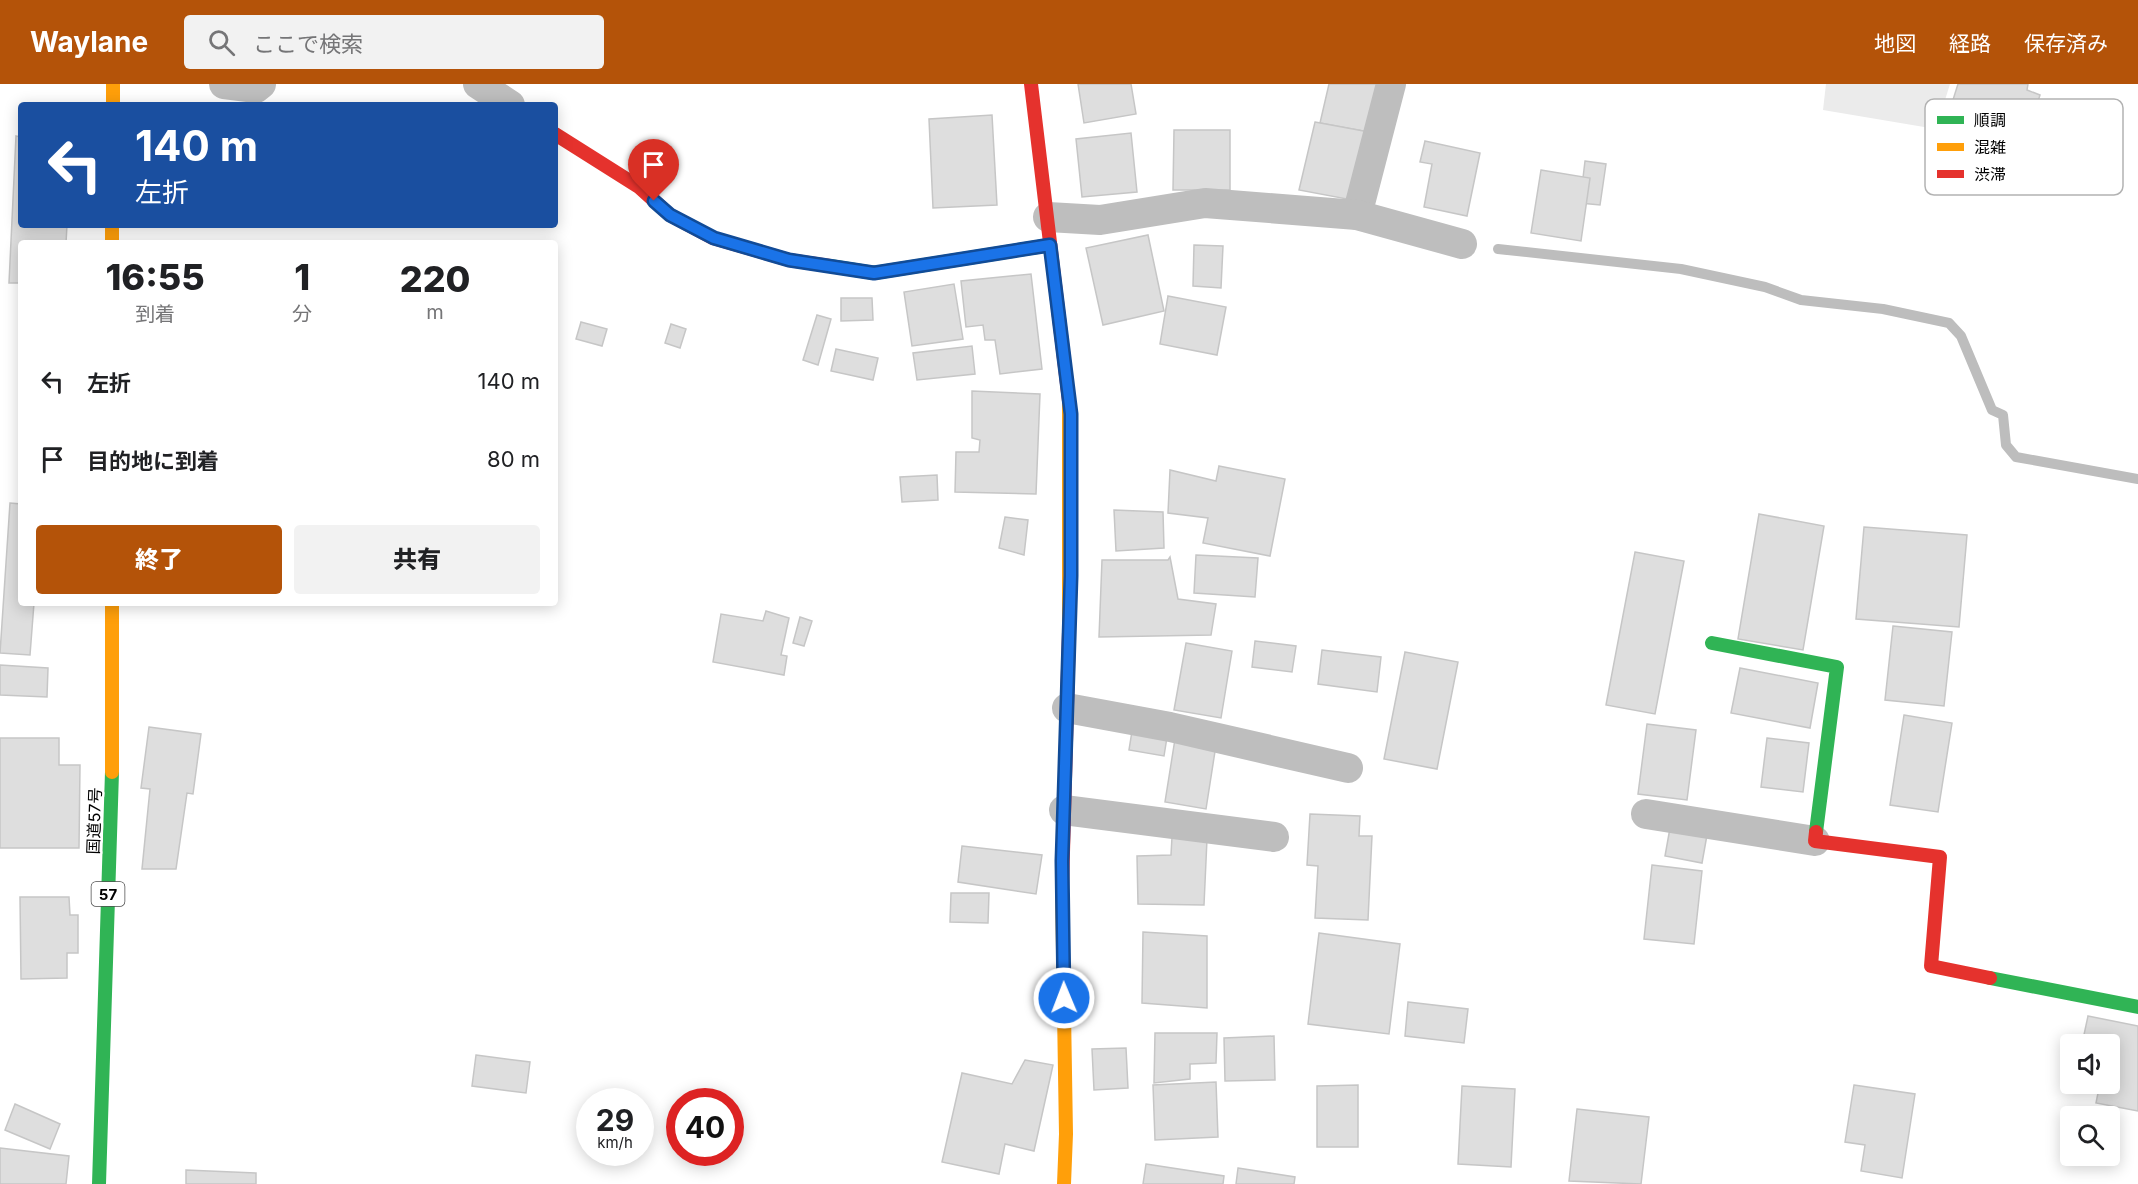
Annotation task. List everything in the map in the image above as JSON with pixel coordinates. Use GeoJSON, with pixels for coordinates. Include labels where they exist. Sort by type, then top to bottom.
{"type":"FeatureCollection","features":[{"type":"Feature","properties":{"kind":"main road"},"geometry":{"type":"LineString","coordinates":[[113,84],[113,102]]}},
{"type":"Feature","properties":{"kind":"main road"},"geometry":{"type":"LineString","coordinates":[[1032,84],[1071,414],[1071,576],[1062,861],[1066,1134],[1064,1184]]}},
{"type":"Feature","properties":{"kind":"main road"},"geometry":{"type":"LineString","coordinates":[[558,136],[639,187],[670,215],[705,234],[789,260],[874,273],[1049,231]]}},
{"type":"Feature","properties":{"kind":"main road","name":"国道57号"},"geometry":{"type":"LineString","coordinates":[[99,1184],[113,740],[112,606]]}},
{"type":"Feature","properties":{"kind":"main road"},"geometry":{"type":"LineString","coordinates":[[1712,643],[1837,668],[1815,841],[1940,857],[1931,966],[2138,1007]]}},
{"type":"Feature","properties":{"kind":"street"},"geometry":{"type":"LineString","coordinates":[[224,84],[256,88],[261,84]]}},
{"type":"Feature","properties":{"kind":"street"},"geometry":{"type":"LineString","coordinates":[[478,84],[505,102]]}},
{"type":"Feature","properties":{"kind":"street"},"geometry":{"type":"LineString","coordinates":[[1357,215],[1391,84]]}},
{"type":"Feature","properties":{"kind":"street"},"geometry":{"type":"LineString","coordinates":[[1049,231],[1100,220],[1205,203],[1357,215],[1462,244]]}},
{"type":"Feature","properties":{"kind":"street"},"geometry":{"type":"LineString","coordinates":[[1067,708],[1170,727],[1348,768]]}},
{"type":"Feature","properties":{"kind":"street"},"geometry":{"type":"LineString","coordinates":[[1064,810],[1274,837]]}},
{"type":"Feature","properties":{"kind":"street"},"geometry":{"type":"LineString","coordinates":[[1646,814],[1815,841]]}},
{"type":"Feature","properties":{"kind":"shaded area"},"geometry":{"type":"Polygon","coordinates":[[[1826,84],[1950,84],[1945,99],[1925,99],[1925,127],[1823,110],[1826,84]]]}},
{"type":"Feature","properties":{"kind":"building"},"geometry":{"type":"Polygon","coordinates":[[[1078,84],[1131,84],[1136,114],[1084,123],[1078,84]]]}},
{"type":"Feature","properties":{"kind":"building"},"geometry":{"type":"Polygon","coordinates":[[[1329,84],[1377,84],[1369,132],[1320,123],[1329,84]]]}},
{"type":"Feature","properties":{"kind":"building"},"geometry":{"type":"Polygon","coordinates":[[[1958,84],[2028,84],[2027,90],[2040,95],[2039,99],[1953,99],[1958,84]]]}},
{"type":"Feature","properties":{"kind":"building"},"geometry":{"type":"Polygon","coordinates":[[[992,115],[997,205],[933,208],[929,119],[992,115]]]}},
{"type":"Feature","properties":{"kind":"building"},"geometry":{"type":"Polygon","coordinates":[[[1315,122],[1369,132],[1352,200],[1299,190],[1315,122]]]}},
{"type":"Feature","properties":{"kind":"building"},"geometry":{"type":"Polygon","coordinates":[[[1174,130],[1230,130],[1230,190],[1173,190],[1174,130]]]}},
{"type":"Feature","properties":{"kind":"building"},"geometry":{"type":"Polygon","coordinates":[[[1131,133],[1137,192],[1082,197],[1076,139],[1131,133]]]}},
{"type":"Feature","properties":{"kind":"building"},"geometry":{"type":"Polygon","coordinates":[[[16,136],[18,136],[18,228],[67,228],[66,240],[18,240],[18,283],[9,283],[16,136]]]}},
{"type":"Feature","properties":{"kind":"building"},"geometry":{"type":"Polygon","coordinates":[[[1425,141],[1480,153],[1467,216],[1424,207],[1432,164],[1420,162],[1425,141]]]}},
{"type":"Feature","properties":{"kind":"building"},"geometry":{"type":"Polygon","coordinates":[[[1585,161],[1606,164],[1600,205],[1580,203],[1585,161]]]}},
{"type":"Feature","properties":{"kind":"building"},"geometry":{"type":"Polygon","coordinates":[[[1541,170],[1590,178],[1581,241],[1531,233],[1541,170]]]}},
{"type":"Feature","properties":{"kind":"building"},"geometry":{"type":"Polygon","coordinates":[[[1148,235],[1164,311],[1103,325],[1086,248],[1148,235]]]}},
{"type":"Feature","properties":{"kind":"building"},"geometry":{"type":"Polygon","coordinates":[[[1194,245],[1223,246],[1221,288],[1193,286],[1194,245]]]}},
{"type":"Feature","properties":{"kind":"building"},"geometry":{"type":"Polygon","coordinates":[[[1031,274],[1042,369],[1000,374],[995,340],[985,340],[983,325],[966,327],[961,281],[1031,274]]]}},
{"type":"Feature","properties":{"kind":"building"},"geometry":{"type":"Polygon","coordinates":[[[954,284],[963,339],[912,346],[904,292],[954,284]]]}},
{"type":"Feature","properties":{"kind":"building"},"geometry":{"type":"Polygon","coordinates":[[[1168,296],[1226,307],[1217,355],[1160,344],[1168,296]]]}},
{"type":"Feature","properties":{"kind":"building"},"geometry":{"type":"Polygon","coordinates":[[[841,298],[872,298],[873,320],[841,321],[841,298]]]}},
{"type":"Feature","properties":{"kind":"building"},"geometry":{"type":"Polygon","coordinates":[[[817,315],[831,319],[818,365],[803,360],[817,315]]]}},
{"type":"Feature","properties":{"kind":"building"},"geometry":{"type":"Polygon","coordinates":[[[581,322],[607,329],[602,346],[576,339],[581,322]]]}},
{"type":"Feature","properties":{"kind":"building"},"geometry":{"type":"Polygon","coordinates":[[[671,324],[686,329],[680,348],[665,343],[671,324]]]}},
{"type":"Feature","properties":{"kind":"building"},"geometry":{"type":"Polygon","coordinates":[[[972,346],[975,374],[917,380],[913,353],[972,346]]]}},
{"type":"Feature","properties":{"kind":"building"},"geometry":{"type":"Polygon","coordinates":[[[836,349],[878,358],[873,380],[831,371],[836,349]]]}},
{"type":"Feature","properties":{"kind":"building"},"geometry":{"type":"Polygon","coordinates":[[[972,391],[1040,394],[1036,494],[955,492],[956,452],[979,452],[980,440],[972,438],[972,391]]]}},
{"type":"Feature","properties":{"kind":"building"},"geometry":{"type":"Polygon","coordinates":[[[1219,466],[1285,479],[1270,556],[1203,543],[1208,518],[1168,513],[1170,470],[1216,481],[1219,466]]]}},
{"type":"Feature","properties":{"kind":"building"},"geometry":{"type":"Polygon","coordinates":[[[937,475],[938,500],[902,502],[900,477],[937,475]]]}},
{"type":"Feature","properties":{"kind":"building"},"geometry":{"type":"Polygon","coordinates":[[[10,503],[18,504],[18,606],[34,606],[30,655],[0,653],[10,503]]]}},
{"type":"Feature","properties":{"kind":"building"},"geometry":{"type":"Polygon","coordinates":[[[1114,510],[1163,512],[1164,548],[1116,551],[1114,510]]]}},
{"type":"Feature","properties":{"kind":"building"},"geometry":{"type":"Polygon","coordinates":[[[1759,514],[1824,526],[1803,650],[1738,639],[1759,514]]]}},
{"type":"Feature","properties":{"kind":"building"},"geometry":{"type":"Polygon","coordinates":[[[1005,517],[1028,520],[1024,555],[999,548],[1005,517]]]}},
{"type":"Feature","properties":{"kind":"building"},"geometry":{"type":"Polygon","coordinates":[[[1864,527],[1967,535],[1959,627],[1856,619],[1864,527]]]}},
{"type":"Feature","properties":{"kind":"building"},"geometry":{"type":"Polygon","coordinates":[[[1635,552],[1684,561],[1655,714],[1606,705],[1635,552]]]}},
{"type":"Feature","properties":{"kind":"building"},"geometry":{"type":"Polygon","coordinates":[[[1196,555],[1258,558],[1255,597],[1194,593],[1196,555]]]}},
{"type":"Feature","properties":{"kind":"building"},"geometry":{"type":"Polygon","coordinates":[[[1170,557],[1178,599],[1216,604],[1211,635],[1099,637],[1102,560],[1168,560],[1170,557]]]}},
{"type":"Feature","properties":{"kind":"building"},"geometry":{"type":"Polygon","coordinates":[[[766,611],[789,618],[781,655],[787,656],[784,675],[713,662],[721,614],[763,621],[766,611]]]}},
{"type":"Feature","properties":{"kind":"building"},"geometry":{"type":"Polygon","coordinates":[[[800,617],[812,621],[804,646],[793,643],[800,617]]]}},
{"type":"Feature","properties":{"kind":"building"},"geometry":{"type":"Polygon","coordinates":[[[1893,626],[1952,632],[1944,706],[1885,700],[1893,626]]]}},
{"type":"Feature","properties":{"kind":"building"},"geometry":{"type":"Polygon","coordinates":[[[1255,641],[1296,646],[1292,672],[1252,667],[1255,641]]]}},
{"type":"Feature","properties":{"kind":"building"},"geometry":{"type":"Polygon","coordinates":[[[1186,643],[1232,651],[1221,718],[1174,710],[1186,643]]]}},
{"type":"Feature","properties":{"kind":"building"},"geometry":{"type":"Polygon","coordinates":[[[1322,650],[1381,657],[1377,692],[1318,684],[1322,650]]]}},
{"type":"Feature","properties":{"kind":"building"},"geometry":{"type":"Polygon","coordinates":[[[1405,652],[1458,662],[1437,769],[1384,759],[1405,652]]]}},
{"type":"Feature","properties":{"kind":"building"},"geometry":{"type":"Polygon","coordinates":[[[0,665],[48,668],[47,697],[0,695],[0,665]]]}},
{"type":"Feature","properties":{"kind":"building"},"geometry":{"type":"Polygon","coordinates":[[[1740,668],[1818,683],[1810,728],[1731,713],[1740,668]]]}},
{"type":"Feature","properties":{"kind":"building"},"geometry":{"type":"Polygon","coordinates":[[[1904,715],[1952,723],[1938,812],[1890,805],[1904,715]]]}},
{"type":"Feature","properties":{"kind":"building"},"geometry":{"type":"Polygon","coordinates":[[[1647,724],[1696,730],[1687,800],[1638,794],[1647,724]]]}},
{"type":"Feature","properties":{"kind":"building"},"geometry":{"type":"Polygon","coordinates":[[[1133,725],[1168,731],[1164,756],[1129,750],[1133,725]]]}},
{"type":"Feature","properties":{"kind":"building"},"geometry":{"type":"Polygon","coordinates":[[[149,727],[201,734],[193,794],[187,793],[176,869],[142,869],[150,789],[141,788],[149,727]]]}},
{"type":"Feature","properties":{"kind":"building"},"geometry":{"type":"Polygon","coordinates":[[[0,738],[59,738],[59,765],[80,765],[79,848],[0,848],[0,738]]]}},
{"type":"Feature","properties":{"kind":"building"},"geometry":{"type":"Polygon","coordinates":[[[1767,738],[1809,743],[1803,792],[1761,787],[1767,738]]]}},
{"type":"Feature","properties":{"kind":"building"},"geometry":{"type":"Polygon","coordinates":[[[1175,739],[1216,745],[1206,809],[1165,802],[1175,739]]]}},
{"type":"Feature","properties":{"kind":"building"},"geometry":{"type":"Polygon","coordinates":[[[1310,814],[1360,816],[1359,836],[1372,836],[1368,920],[1315,918],[1318,866],[1307,865],[1310,814]]]}},
{"type":"Feature","properties":{"kind":"building"},"geometry":{"type":"Polygon","coordinates":[[[1670,828],[1707,835],[1702,863],[1665,856],[1670,828]]]}},
{"type":"Feature","properties":{"kind":"building"},"geometry":{"type":"Polygon","coordinates":[[[1172,837],[1207,839],[1204,905],[1138,904],[1137,856],[1171,855],[1172,837]]]}},
{"type":"Feature","properties":{"kind":"building"},"geometry":{"type":"Polygon","coordinates":[[[962,846],[1042,855],[1036,894],[958,882],[962,846]]]}},
{"type":"Feature","properties":{"kind":"building"},"geometry":{"type":"Polygon","coordinates":[[[1652,865],[1702,871],[1694,944],[1644,939],[1652,865]]]}},
{"type":"Feature","properties":{"kind":"building"},"geometry":{"type":"Polygon","coordinates":[[[951,893],[989,893],[988,923],[950,922],[951,893]]]}},
{"type":"Feature","properties":{"kind":"building"},"geometry":{"type":"Polygon","coordinates":[[[20,897],[69,897],[70,915],[78,915],[78,953],[67,953],[67,978],[21,979],[20,897]]]}},
{"type":"Feature","properties":{"kind":"building"},"geometry":{"type":"Polygon","coordinates":[[[1143,932],[1207,936],[1207,1008],[1142,1003],[1143,932]]]}},
{"type":"Feature","properties":{"kind":"building"},"geometry":{"type":"Polygon","coordinates":[[[1319,933],[1400,944],[1389,1034],[1308,1024],[1319,933]]]}},
{"type":"Feature","properties":{"kind":"building"},"geometry":{"type":"Polygon","coordinates":[[[1408,1002],[1468,1009],[1464,1043],[1405,1036],[1408,1002]]]}},
{"type":"Feature","properties":{"kind":"building"},"geometry":{"type":"Polygon","coordinates":[[[2088,1016],[2138,1026],[2138,1111],[2096,1103],[2098,1094],[2120,1094],[2120,1034],[2084,1034],[2088,1016]]]}},
{"type":"Feature","properties":{"kind":"building"},"geometry":{"type":"Polygon","coordinates":[[[1155,1033],[1217,1033],[1216,1063],[1190,1064],[1190,1079],[1154,1083],[1155,1033]]]}},
{"type":"Feature","properties":{"kind":"building"},"geometry":{"type":"Polygon","coordinates":[[[1274,1036],[1275,1080],[1225,1081],[1224,1038],[1274,1036]]]}},
{"type":"Feature","properties":{"kind":"building"},"geometry":{"type":"Polygon","coordinates":[[[1126,1048],[1128,1088],[1094,1090],[1092,1049],[1126,1048]]]}},
{"type":"Feature","properties":{"kind":"building"},"geometry":{"type":"Polygon","coordinates":[[[476,1055],[530,1062],[526,1093],[472,1086],[476,1055]]]}},
{"type":"Feature","properties":{"kind":"building"},"geometry":{"type":"Polygon","coordinates":[[[1025,1060],[1053,1065],[1034,1151],[1005,1144],[999,1174],[942,1162],[962,1073],[1012,1084],[1025,1060]]]}},
{"type":"Feature","properties":{"kind":"building"},"geometry":{"type":"Polygon","coordinates":[[[1216,1082],[1218,1137],[1155,1140],[1153,1085],[1216,1082]]]}},
{"type":"Feature","properties":{"kind":"building"},"geometry":{"type":"Polygon","coordinates":[[[1358,1085],[1358,1147],[1317,1147],[1317,1086],[1358,1085]]]}},
{"type":"Feature","properties":{"kind":"building"},"geometry":{"type":"Polygon","coordinates":[[[1854,1085],[1915,1094],[1902,1178],[1861,1171],[1865,1145],[1845,1142],[1854,1085]]]}},
{"type":"Feature","properties":{"kind":"building"},"geometry":{"type":"Polygon","coordinates":[[[1462,1086],[1515,1089],[1511,1167],[1458,1164],[1462,1086]]]}},
{"type":"Feature","properties":{"kind":"building"},"geometry":{"type":"Polygon","coordinates":[[[15,1104],[60,1124],[50,1149],[5,1130],[15,1104]]]}},
{"type":"Feature","properties":{"kind":"building"},"geometry":{"type":"Polygon","coordinates":[[[1577,1109],[1649,1117],[1641,1184],[1569,1181],[1577,1109]]]}},
{"type":"Feature","properties":{"kind":"building"},"geometry":{"type":"Polygon","coordinates":[[[0,1148],[69,1156],[66,1184],[0,1184],[0,1148]]]}},
{"type":"Feature","properties":{"kind":"building"},"geometry":{"type":"Polygon","coordinates":[[[1146,1164],[1224,1176],[1223,1184],[1143,1184],[1146,1164]]]}},
{"type":"Feature","properties":{"kind":"building"},"geometry":{"type":"Polygon","coordinates":[[[1238,1168],[1295,1177],[1294,1184],[1236,1184],[1238,1168]]]}},
{"type":"Feature","properties":{"kind":"building"},"geometry":{"type":"Polygon","coordinates":[[[186,1170],[256,1173],[256,1184],[186,1184],[186,1170]]]}},
{"type":"Feature","properties":{"kind":"waterway"},"geometry":{"type":"LineString","coordinates":[[1498,249],[1681,269],[1765,287],[1801,300],[1883,309],[1949,323],[1961,336],[1992,410],[2003,415],[2006,445],[2016,457],[2138,479]]}},
{"type":"Feature","properties":{"kind":"traffic: fast"},"geometry":{"type":"LineString","coordinates":[[830,266],[874,273],[1050,245]]}},
{"type":"Feature","properties":{"kind":"traffic: fast"},"geometry":{"type":"LineString","coordinates":[[1712,643],[1837,667],[1816,832]]}},
{"type":"Feature","properties":{"kind":"traffic: fast"},"geometry":{"type":"LineString","coordinates":[[99,1184],[112,772]]}},
{"type":"Feature","properties":{"kind":"traffic: fast"},"geometry":{"type":"LineString","coordinates":[[1990,978],[2138,1007]]}},
{"type":"Feature","properties":{"kind":"traffic: slow"},"geometry":{"type":"LineString","coordinates":[[113,84],[113,102]]}},
{"type":"Feature","properties":{"kind":"traffic: slow"},"geometry":{"type":"LineString","coordinates":[[112,228],[112,240]]}},
{"type":"Feature","properties":{"kind":"traffic: slow"},"geometry":{"type":"LineString","coordinates":[[1069,401],[1069,632]]}},
{"type":"Feature","properties":{"kind":"traffic: slow"},"geometry":{"type":"LineString","coordinates":[[112,606],[112,772]]}},
{"type":"Feature","properties":{"kind":"traffic: slow"},"geometry":{"type":"LineString","coordinates":[[1062,889],[1066,1134],[1064,1184]]}},
{"type":"Feature","properties":{"kind":"traffic: jam"},"geometry":{"type":"LineString","coordinates":[[1031,84],[1069,401]]}},
{"type":"Feature","properties":{"kind":"traffic: jam"},"geometry":{"type":"LineString","coordinates":[[558,136],[639,187],[670,215],[713,238],[789,260],[830,266]]}},
{"type":"Feature","properties":{"kind":"traffic: jam"},"geometry":{"type":"LineString","coordinates":[[1062,889],[1069,632]]}},
{"type":"Feature","properties":{"kind":"traffic: jam"},"geometry":{"type":"LineString","coordinates":[[1816,832],[1815,841],[1940,857],[1931,966],[1990,978]]}},
{"type":"Feature","properties":{"kind":"route"},"geometry":{"type":"LineString","coordinates":[[654,201],[670,215],[714,238],[789,260],[874,273],[1050,245],[1071,414],[1071,576],[1062,861],[1064,998]]}}]}
